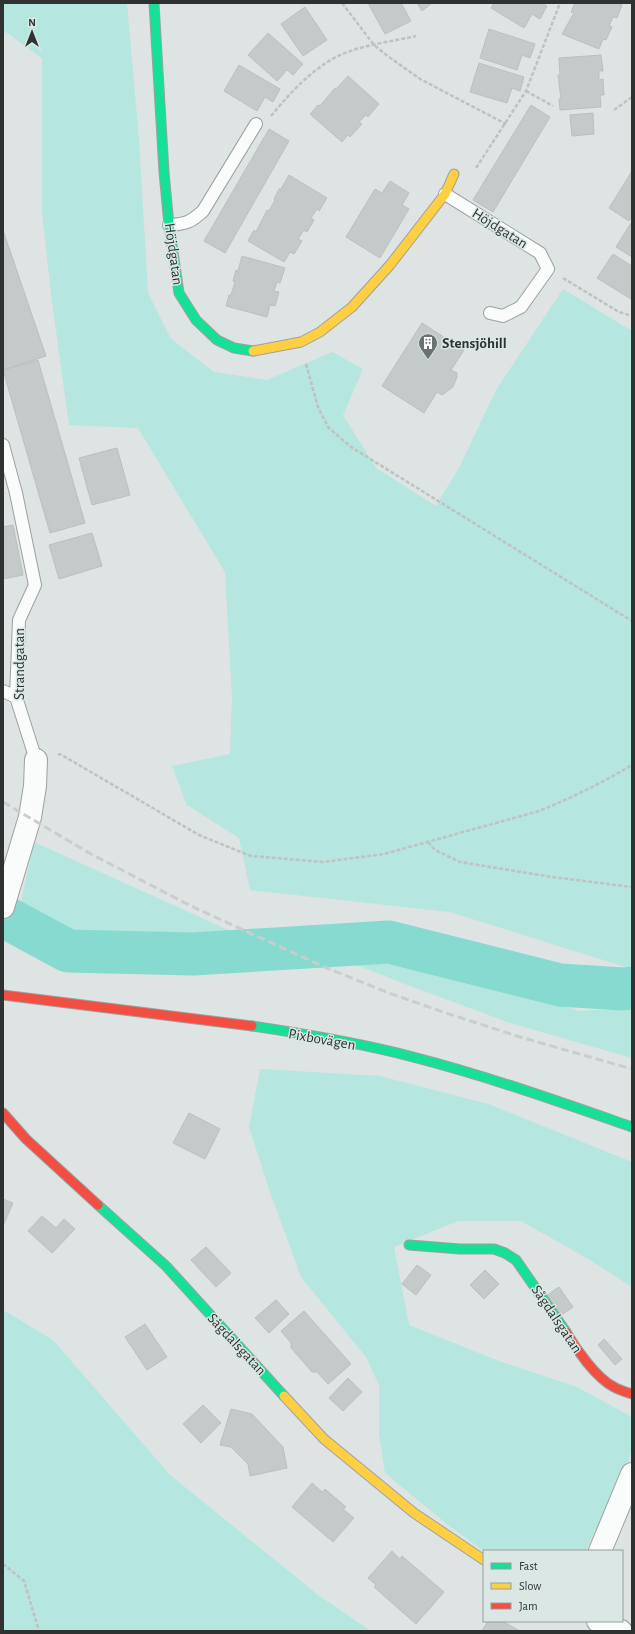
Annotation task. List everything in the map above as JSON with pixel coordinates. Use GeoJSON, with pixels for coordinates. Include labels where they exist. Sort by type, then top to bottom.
{"type":"FeatureCollection","features":[{"type":"Feature","properties":{"kind":"street","name":"Höjdgatan"},"geometry":{"type":"LineString","coordinates":[[154,3],[169,224],[179,293],[196,320],[217,340],[234,348],[255,351],[300,342],[320,332],[352,307],[390,265],[445,194],[454,174]]}},
{"type":"Feature","properties":{"kind":"street","name":"Strandgatan"},"geometry":{"type":"LineString","coordinates":[[3,907],[30,817],[35,786],[36,760]]}},
{"type":"Feature","properties":{"kind":"street","name":"Pixbovägen"},"geometry":{"type":"LineString","coordinates":[[3,995],[222,1022],[337,1040],[465,1071],[632,1127]]}},
{"type":"Feature","properties":{"kind":"street","name":"Sågdalsgatan"},"geometry":{"type":"LineString","coordinates":[[3,1113],[26,1139],[166,1266],[324,1439],[414,1513],[483,1559]]}},
{"type":"Feature","properties":{"kind":"street","name":"Sågdalsgatan"},"geometry":{"type":"LineString","coordinates":[[409,1245],[460,1249],[494,1249],[505,1253],[516,1260],[579,1352],[594,1370],[613,1387],[632,1394]]}},
{"type":"Feature","properties":{"kind":"street"},"geometry":{"type":"LineString","coordinates":[[600,1550],[632,1474]]}},
{"type":"Feature","properties":{"kind":"street"},"geometry":{"type":"LineString","coordinates":[[600,1622],[621,1631]]}},
{"type":"Feature","properties":{"kind":"lane"},"geometry":{"type":"LineString","coordinates":[[169,224],[183,224],[193,220],[203,211],[256,124]]}},
{"type":"Feature","properties":{"kind":"lane","name":"Höjdgatan"},"geometry":{"type":"LineString","coordinates":[[445,194],[540,253],[548,269]]}},
{"type":"Feature","properties":{"kind":"lane"},"geometry":{"type":"LineString","coordinates":[[490,313],[503,316],[521,307],[548,269]]}},
{"type":"Feature","properties":{"kind":"lane","name":"Strandgatan"},"geometry":{"type":"LineString","coordinates":[[3,445],[16,493],[36,585],[19,620],[16,698],[36,760]]}},
{"type":"Feature","properties":{"kind":"lane"},"geometry":{"type":"LineString","coordinates":[[3,691],[16,698]]}},
{"type":"Feature","properties":{"kind":"path"},"geometry":{"type":"LineString","coordinates":[[342,3],[374,45],[420,79],[506,124]]}},
{"type":"Feature","properties":{"kind":"path"},"geometry":{"type":"LineString","coordinates":[[454,174],[476,168],[506,124],[526,91],[560,3]]}},
{"type":"Feature","properties":{"kind":"path"},"geometry":{"type":"LineString","coordinates":[[256,124],[263,127],[286,99],[304,81],[337,57],[374,45],[416,36]]}},
{"type":"Feature","properties":{"kind":"path"},"geometry":{"type":"LineString","coordinates":[[526,91],[553,106]]}},
{"type":"Feature","properties":{"kind":"path"},"geometry":{"type":"LineString","coordinates":[[614,110],[632,97]]}},
{"type":"Feature","properties":{"kind":"path"},"geometry":{"type":"LineString","coordinates":[[548,269],[619,312],[632,316]]}},
{"type":"Feature","properties":{"kind":"path"},"geometry":{"type":"LineString","coordinates":[[300,342],[318,407],[328,427],[351,447],[632,621]]}},
{"type":"Feature","properties":{"kind":"path"},"geometry":{"type":"LineString","coordinates":[[36,760],[60,754],[199,835],[251,856],[322,862],[384,854],[539,811],[564,801],[632,766]]}},
{"type":"Feature","properties":{"kind":"path"},"geometry":{"type":"LineString","coordinates":[[428,842],[435,850],[460,862],[552,877],[632,887]]}},
{"type":"Feature","properties":{"kind":"path"},"geometry":{"type":"LineString","coordinates":[[3,1564],[24,1581],[39,1631]]}},
{"type":"Feature","properties":{"kind":"shaded area"},"geometry":{"type":"Polygon","coordinates":[[[3,3],[127,3],[139,140],[148,293],[171,339],[214,372],[267,380],[332,352],[363,369],[343,415],[376,468],[436,506],[460,466],[496,390],[563,289],[632,331],[632,969],[450,912],[250,890],[239,838],[187,805],[172,766],[230,754],[232,697],[225,572],[138,428],[69,425],[52,302],[42,213],[42,58],[3,30],[3,3]]]}},
{"type":"Feature","properties":{"kind":"shaded area"},"geometry":{"type":"Polygon","coordinates":[[[34,842],[248,939],[184,944],[76,934],[19,911],[34,842]]]}},
{"type":"Feature","properties":{"kind":"shaded area"},"geometry":{"type":"Polygon","coordinates":[[[394,950],[466,970],[578,1011],[632,1008],[632,1058],[510,1023],[334,956],[394,950]]]}},
{"type":"Feature","properties":{"kind":"shaded area"},"geometry":{"type":"Polygon","coordinates":[[[260,1069],[380,1076],[488,1104],[632,1162],[632,1287],[590,1260],[521,1221],[458,1221],[394,1247],[409,1325],[499,1361],[577,1387],[632,1417],[632,1445],[627,1469],[586,1550],[483,1550],[448,1525],[385,1473],[379,1434],[379,1385],[366,1357],[301,1277],[269,1189],[249,1127],[260,1069]]]}},
{"type":"Feature","properties":{"kind":"shaded area"},"geometry":{"type":"Polygon","coordinates":[[[3,1310],[53,1340],[170,1475],[318,1595],[371,1631],[3,1631],[3,1310]]]}},
{"type":"Feature","properties":{"kind":"building"},"geometry":{"type":"Polygon","coordinates":[[[368,3],[401,3],[411,21],[385,34],[368,3]]]}},
{"type":"Feature","properties":{"kind":"building"},"geometry":{"type":"Polygon","coordinates":[[[417,3],[432,3],[422,11],[417,3]]]}},
{"type":"Feature","properties":{"kind":"building"},"geometry":{"type":"Polygon","coordinates":[[[494,3],[542,3],[547,6],[540,19],[532,14],[524,28],[491,8],[494,3]]]}},
{"type":"Feature","properties":{"kind":"building"},"geometry":{"type":"Polygon","coordinates":[[[575,3],[619,3],[622,5],[617,18],[613,17],[609,26],[612,27],[606,40],[603,39],[599,49],[562,34],[574,13],[571,12],[575,3]]]}},
{"type":"Feature","properties":{"kind":"building"},"geometry":{"type":"Polygon","coordinates":[[[305,7],[327,40],[303,56],[281,24],[305,7]]]}},
{"type":"Feature","properties":{"kind":"building"},"geometry":{"type":"Polygon","coordinates":[[[489,29],[535,44],[530,58],[522,55],[517,70],[480,58],[489,29]]]}},
{"type":"Feature","properties":{"kind":"building"},"geometry":{"type":"Polygon","coordinates":[[[268,33],[303,64],[293,75],[287,70],[277,81],[248,55],[268,33]]]}},
{"type":"Feature","properties":{"kind":"building"},"geometry":{"type":"Polygon","coordinates":[[[601,55],[603,71],[599,71],[599,80],[603,79],[604,95],[600,95],[601,107],[560,110],[559,99],[561,99],[558,75],[560,75],[559,58],[601,55]]]}},
{"type":"Feature","properties":{"kind":"building"},"geometry":{"type":"Polygon","coordinates":[[[479,63],[524,77],[520,91],[512,88],[507,103],[470,92],[479,63]]]}},
{"type":"Feature","properties":{"kind":"building"},"geometry":{"type":"Polygon","coordinates":[[[239,65],[280,89],[273,102],[265,97],[257,111],[224,91],[239,65]]]}},
{"type":"Feature","properties":{"kind":"building"},"geometry":{"type":"Polygon","coordinates":[[[348,76],[379,104],[368,117],[366,115],[359,122],[362,124],[350,137],[348,135],[342,142],[310,114],[318,105],[320,106],[335,88],[336,89],[348,76]]]}},
{"type":"Feature","properties":{"kind":"building"},"geometry":{"type":"Polygon","coordinates":[[[531,105],[550,117],[493,212],[473,200],[531,105]]]}},
{"type":"Feature","properties":{"kind":"building"},"geometry":{"type":"Polygon","coordinates":[[[593,113],[594,134],[572,136],[570,115],[593,113]]]}},
{"type":"Feature","properties":{"kind":"building"},"geometry":{"type":"Polygon","coordinates":[[[269,129],[289,141],[225,253],[204,241],[269,129]]]}},
{"type":"Feature","properties":{"kind":"building"},"geometry":{"type":"Polygon","coordinates":[[[632,171],[632,216],[629,221],[609,208],[632,171]]]}},
{"type":"Feature","properties":{"kind":"building"},"geometry":{"type":"Polygon","coordinates":[[[289,175],[327,198],[319,211],[317,209],[311,218],[314,220],[307,232],[304,230],[298,239],[302,241],[294,254],[290,252],[284,262],[248,241],[254,230],[256,232],[267,210],[269,211],[275,200],[274,199],[279,189],[281,189],[289,175]]]}},
{"type":"Feature","properties":{"kind":"building"},"geometry":{"type":"Polygon","coordinates":[[[390,181],[409,193],[402,205],[409,209],[380,258],[346,237],[375,189],[382,193],[390,181]]]}},
{"type":"Feature","properties":{"kind":"building"},"geometry":{"type":"Polygon","coordinates":[[[632,223],[632,257],[616,247],[632,223]]]}},
{"type":"Feature","properties":{"kind":"building"},"geometry":{"type":"Polygon","coordinates":[[[3,233],[46,356],[3,370],[3,233]]]}},
{"type":"Feature","properties":{"kind":"building"},"geometry":{"type":"Polygon","coordinates":[[[613,254],[632,266],[631,299],[597,278],[613,254]]]}},
{"type":"Feature","properties":{"kind":"building"},"geometry":{"type":"Polygon","coordinates":[[[242,256],[285,268],[280,283],[277,282],[274,291],[279,292],[275,306],[270,305],[267,317],[226,306],[235,282],[233,281],[236,270],[238,271],[242,256]]]}},
{"type":"Feature","properties":{"kind":"building","name":"Stensjöhill"},"geometry":{"type":"Polygon","coordinates":[[[422,323],[464,350],[451,370],[457,373],[453,387],[442,395],[437,392],[424,413],[382,386],[422,323]]]}},
{"type":"Feature","properties":{"kind":"building"},"geometry":{"type":"Polygon","coordinates":[[[38,360],[85,523],[50,533],[3,370],[38,360]]]}},
{"type":"Feature","properties":{"kind":"building"},"geometry":{"type":"Polygon","coordinates":[[[117,448],[130,495],[92,505],[79,458],[117,448]]]}},
{"type":"Feature","properties":{"kind":"building"},"geometry":{"type":"Polygon","coordinates":[[[13,525],[23,575],[3,579],[3,527],[13,525]]]}},
{"type":"Feature","properties":{"kind":"building"},"geometry":{"type":"Polygon","coordinates":[[[92,533],[102,566],[59,579],[49,545],[92,533]]]}},
{"type":"Feature","properties":{"kind":"building"},"geometry":{"type":"Polygon","coordinates":[[[189,1113],[220,1129],[205,1159],[173,1143],[189,1113]]]}},
{"type":"Feature","properties":{"kind":"building"},"geometry":{"type":"Polygon","coordinates":[[[3,1199],[13,1203],[3,1226],[3,1199]]]}},
{"type":"Feature","properties":{"kind":"building"},"geometry":{"type":"Polygon","coordinates":[[[42,1216],[56,1228],[64,1219],[75,1229],[52,1253],[28,1231],[42,1216]]]}},
{"type":"Feature","properties":{"kind":"building"},"geometry":{"type":"Polygon","coordinates":[[[206,1247],[231,1273],[216,1287],[191,1260],[206,1247]]]}},
{"type":"Feature","properties":{"kind":"building"},"geometry":{"type":"Polygon","coordinates":[[[417,1265],[431,1275],[416,1295],[402,1284],[417,1265]]]}},
{"type":"Feature","properties":{"kind":"building"},"geometry":{"type":"Polygon","coordinates":[[[485,1270],[499,1284],[484,1299],[470,1285],[485,1270]]]}},
{"type":"Feature","properties":{"kind":"building"},"geometry":{"type":"Polygon","coordinates":[[[559,1287],[573,1307],[560,1316],[546,1296],[559,1287]]]}},
{"type":"Feature","properties":{"kind":"building"},"geometry":{"type":"Polygon","coordinates":[[[276,1300],[289,1314],[269,1333],[255,1318],[276,1300]]]}},
{"type":"Feature","properties":{"kind":"building"},"geometry":{"type":"Polygon","coordinates":[[[304,1311],[351,1364],[328,1384],[317,1372],[312,1372],[291,1348],[291,1343],[281,1331],[304,1311]]]}},
{"type":"Feature","properties":{"kind":"building"},"geometry":{"type":"Polygon","coordinates":[[[145,1324],[167,1357],[147,1370],[125,1337],[145,1324]]]}},
{"type":"Feature","properties":{"kind":"building"},"geometry":{"type":"Polygon","coordinates":[[[604,1339],[622,1359],[615,1365],[598,1345],[604,1339]]]}},
{"type":"Feature","properties":{"kind":"building"},"geometry":{"type":"Polygon","coordinates":[[[348,1378],[362,1392],[343,1411],[329,1398],[348,1378]]]}},
{"type":"Feature","properties":{"kind":"building"},"geometry":{"type":"Polygon","coordinates":[[[203,1405],[221,1423],[201,1443],[183,1424],[203,1405]]]}},
{"type":"Feature","properties":{"kind":"building"},"geometry":{"type":"Polygon","coordinates":[[[231,1409],[252,1414],[283,1447],[287,1468],[250,1476],[248,1464],[231,1447],[220,1445],[231,1409]]]}},
{"type":"Feature","properties":{"kind":"building"},"geometry":{"type":"Polygon","coordinates":[[[312,1483],[322,1492],[325,1489],[346,1507],[343,1509],[354,1518],[333,1542],[292,1507],[312,1483]]]}},
{"type":"Feature","properties":{"kind":"building"},"geometry":{"type":"Polygon","coordinates":[[[392,1551],[400,1559],[402,1556],[444,1592],[416,1624],[374,1587],[376,1585],[368,1578],[392,1551]]]}},
{"type":"Feature","properties":{"kind":"building"},"geometry":{"type":"Polygon","coordinates":[[[487,1622],[504,1622],[520,1631],[482,1631],[487,1622]]]}},
{"type":"Feature","properties":{"kind":"waterway"},"geometry":{"type":"LineString","coordinates":[[3,916],[68,951],[193,954],[389,942],[560,985],[623,989],[632,988]]}},
{"type":"Feature","properties":{"kind":"railway"},"geometry":{"type":"LineString","coordinates":[[3,802],[91,854],[191,906],[322,966],[386,992],[443,1012],[520,1037],[632,1069]]}},
{"type":"Feature","properties":{"kind":"traffic: fast"},"geometry":{"type":"LineString","coordinates":[[154,3],[164,172],[169,225],[179,293],[196,320],[217,340],[234,348],[253,351]]}},
{"type":"Feature","properties":{"kind":"traffic: fast"},"geometry":{"type":"LineString","coordinates":[[252,1026],[373,1047],[441,1064],[551,1099],[632,1127]]}},
{"type":"Feature","properties":{"kind":"traffic: fast"},"geometry":{"type":"LineString","coordinates":[[98,1205],[166,1266],[284,1396]]}},
{"type":"Feature","properties":{"kind":"traffic: fast"},"geometry":{"type":"LineString","coordinates":[[409,1245],[460,1249],[494,1249],[505,1253],[516,1260],[566,1332]]}},
{"type":"Feature","properties":{"kind":"traffic: slow"},"geometry":{"type":"LineString","coordinates":[[253,351],[301,342],[320,332],[352,307],[390,265],[445,194],[454,174]]}},
{"type":"Feature","properties":{"kind":"traffic: slow"},"geometry":{"type":"LineString","coordinates":[[284,1396],[324,1439],[414,1513],[483,1559]]}},
{"type":"Feature","properties":{"kind":"traffic: jam"},"geometry":{"type":"LineString","coordinates":[[3,995],[252,1026]]}},
{"type":"Feature","properties":{"kind":"traffic: jam"},"geometry":{"type":"LineString","coordinates":[[3,1113],[26,1139],[98,1205]]}},
{"type":"Feature","properties":{"kind":"traffic: jam"},"geometry":{"type":"LineString","coordinates":[[566,1332],[581,1354],[600,1377],[616,1388],[632,1394]]}},
{"type":"Feature","properties":{"kind":"place","name":"Stensjöhill"},"geometry":{"type":"Point","coordinates":[428,360]}}]}
